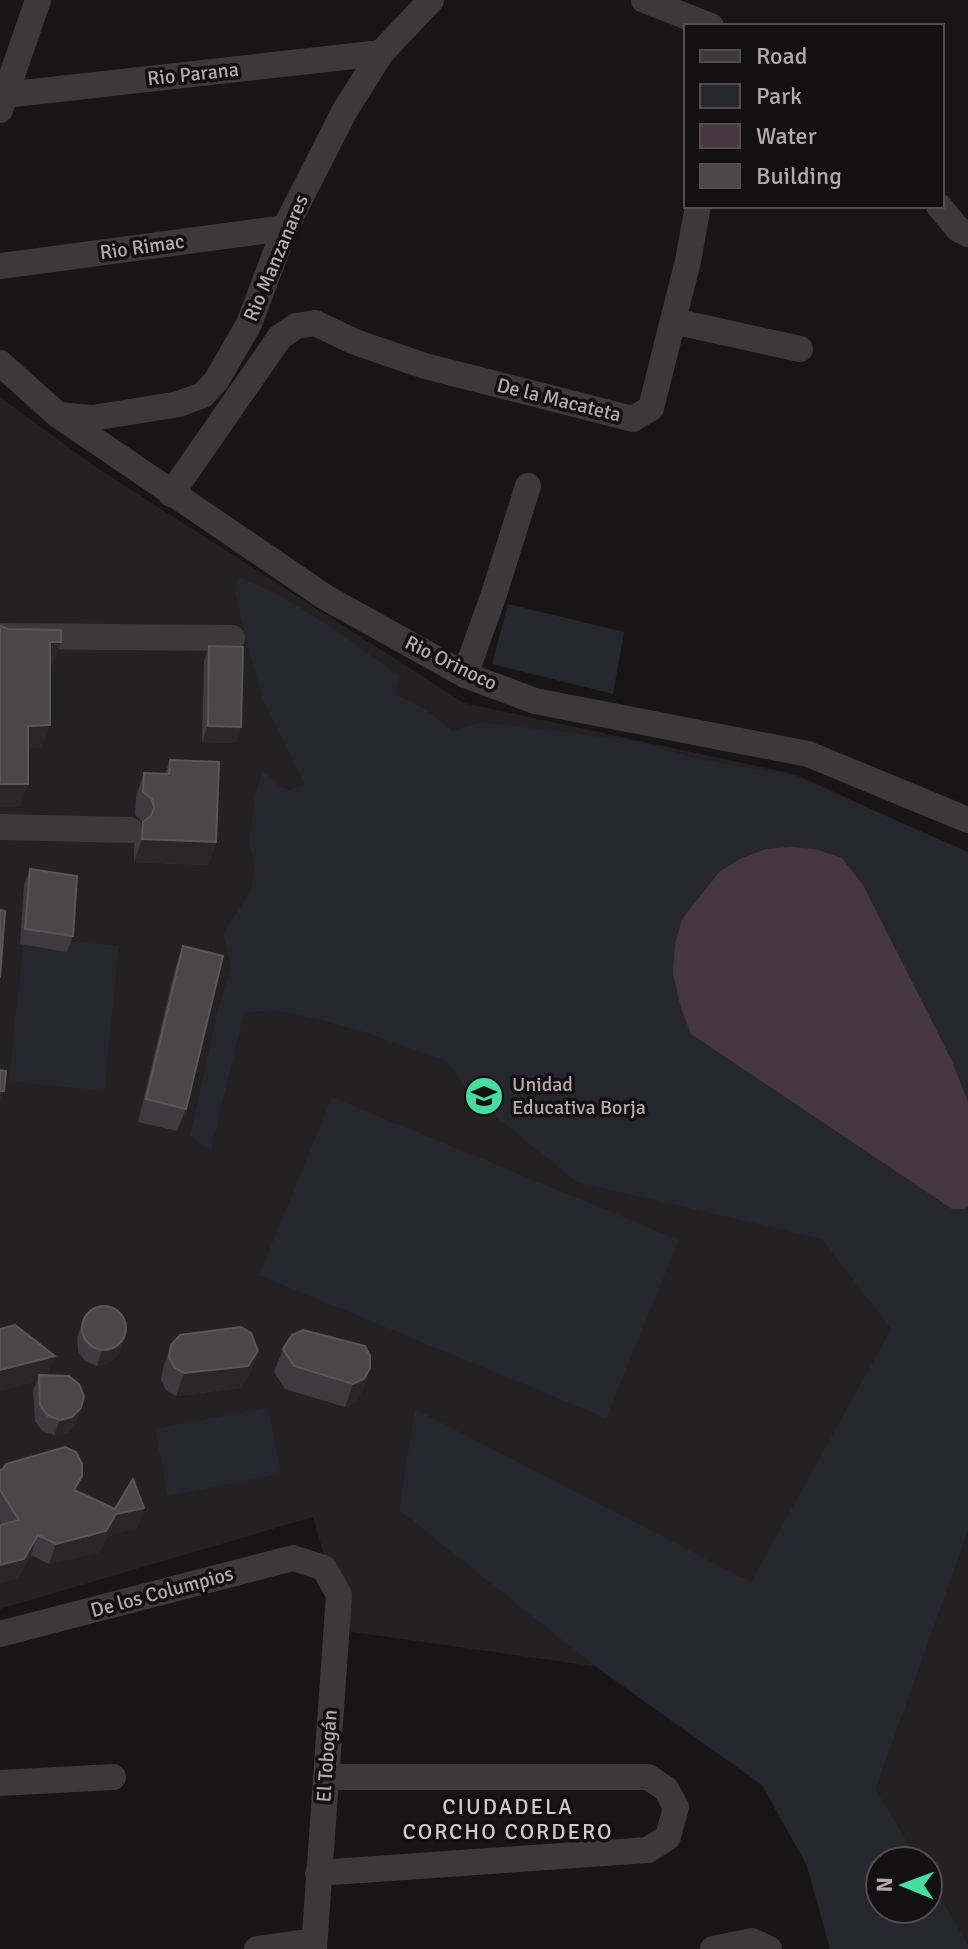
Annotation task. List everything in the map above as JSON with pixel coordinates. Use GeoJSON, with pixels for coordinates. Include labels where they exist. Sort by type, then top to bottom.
{"type":"FeatureCollection","features":[{"type":"Feature","properties":{"kind":"street"},"geometry":{"type":"LineString","coordinates":[[3,103],[12,36],[38,0]]}},
{"type":"Feature","properties":{"kind":"street","name":"Rio Manzanares"},"geometry":{"type":"LineString","coordinates":[[58,415],[93,418],[179,404],[203,395],[216,381],[249,324],[285,228],[344,112],[381,53],[431,0]]}},
{"type":"Feature","properties":{"kind":"street"},"geometry":{"type":"LineString","coordinates":[[644,0],[706,24]]}},
{"type":"Feature","properties":{"kind":"street","name":"Rio Parana"},"geometry":{"type":"LineString","coordinates":[[3,103],[381,53]]}},
{"type":"Feature","properties":{"kind":"street","name":"De la Macateta"},"geometry":{"type":"LineString","coordinates":[[315,323],[355,342],[425,366],[633,419],[651,408],[688,261],[698,208]]}},
{"type":"Feature","properties":{"kind":"street"},"geometry":{"type":"LineString","coordinates":[[941,208],[958,229],[968,234]]}},
{"type":"Feature","properties":{"kind":"street","name":"Rio Rimac"},"geometry":{"type":"LineString","coordinates":[[0,266],[285,228]]}},
{"type":"Feature","properties":{"kind":"street"},"geometry":{"type":"LineString","coordinates":[[673,321],[800,349]]}},
{"type":"Feature","properties":{"kind":"street","name":"Rio Manzanares"},"geometry":{"type":"LineString","coordinates":[[171,494],[280,337],[296,326],[315,323]]}},
{"type":"Feature","properties":{"kind":"street","name":"Rio Orinoco"},"geometry":{"type":"LineString","coordinates":[[0,363],[58,415],[171,494],[325,597],[465,675],[535,701],[808,754],[968,820]]}},
{"type":"Feature","properties":{"kind":"street"},"geometry":{"type":"LineString","coordinates":[[465,675],[528,486]]}},
{"type":"Feature","properties":{"kind":"street"},"geometry":{"type":"LineString","coordinates":[[0,636],[232,638]]}},
{"type":"Feature","properties":{"kind":"street"},"geometry":{"type":"LineString","coordinates":[[0,827],[130,830]]}},
{"type":"Feature","properties":{"kind":"street","name":"De los Columpios"},"geometry":{"type":"LineString","coordinates":[[0,1634],[293,1558],[324,1568]]}},
{"type":"Feature","properties":{"kind":"street","name":"El Tobogán"},"geometry":{"type":"LineString","coordinates":[[314,1945],[339,1595],[324,1568]]}},
{"type":"Feature","properties":{"kind":"street"},"geometry":{"type":"LineString","coordinates":[[0,1783],[113,1777]]}},
{"type":"Feature","properties":{"kind":"street"},"geometry":{"type":"LineString","coordinates":[[318,1873],[648,1850],[668,1837],[676,1807],[666,1789],[648,1777],[326,1777]]}},
{"type":"Feature","properties":{"kind":"street"},"geometry":{"type":"LineString","coordinates":[[713,1949],[752,1941],[769,1949]]}},
{"type":"Feature","properties":{"kind":"street"},"geometry":{"type":"LineString","coordinates":[[257,1949],[314,1945]]}},
{"type":"Feature","properties":{"kind":"shaded area","name":"Unidad Educativa Borja"},"geometry":{"type":"Polygon","coordinates":[[[0,397],[94,466],[464,703],[798,775],[968,854],[968,1337],[775,1692],[346,1631],[313,1517],[0,1609],[0,397]]]}},
{"type":"Feature","properties":{"kind":"shaded area"},"geometry":{"type":"Polygon","coordinates":[[[968,1532],[968,1944],[944,1903],[944,1845],[909,1845],[876,1789],[968,1532]]]}},
{"type":"Feature","properties":{"kind":"green space"},"geometry":{"type":"Polygon","coordinates":[[[239,577],[302,608],[399,675],[395,694],[425,709],[452,731],[481,722],[642,742],[694,758],[795,776],[968,852],[968,1532],[876,1789],[909,1845],[864,1845],[864,1925],[944,1925],[944,1903],[968,1949],[830,1949],[807,1866],[762,1785],[596,1667],[399,1510],[415,1409],[751,1582],[891,1329],[822,1239],[577,1182],[474,1099],[446,1061],[364,1032],[274,1010],[244,1013],[211,1150],[190,1136],[231,966],[223,933],[251,891],[255,866],[249,843],[262,771],[289,790],[305,785],[263,700],[234,588],[239,577]]]}},
{"type":"Feature","properties":{"kind":"green space"},"geometry":{"type":"Polygon","coordinates":[[[508,604],[624,632],[613,694],[492,664],[508,604]]]}},
{"type":"Feature","properties":{"kind":"green space"},"geometry":{"type":"Polygon","coordinates":[[[24,936],[119,946],[104,1091],[9,1081],[24,936]]]}},
{"type":"Feature","properties":{"kind":"green space"},"geometry":{"type":"Polygon","coordinates":[[[332,1097],[679,1240],[606,1418],[259,1275],[332,1097]]]}},
{"type":"Feature","properties":{"kind":"green space"},"geometry":{"type":"Polygon","coordinates":[[[268,1407],[281,1474],[168,1496],[155,1429],[268,1407]]]}},
{"type":"Feature","properties":{"kind":"water"},"geometry":{"type":"Polygon","coordinates":[[[766,849],[815,849],[842,858],[863,885],[952,1061],[968,1102],[968,1207],[964,1209],[952,1209],[691,1034],[673,974],[675,944],[682,919],[720,871],[766,849]]]}},
{"type":"Feature","properties":{"kind":"building"},"geometry":{"type":"Polygon","coordinates":[[[0,626],[8,629],[61,630],[61,642],[50,642],[50,725],[28,726],[28,784],[0,784],[0,626]]]}},
{"type":"Feature","properties":{"kind":"building"},"geometry":{"type":"Polygon","coordinates":[[[209,646],[243,647],[241,727],[208,726],[209,646]]]}},
{"type":"Feature","properties":{"kind":"building"},"geometry":{"type":"Polygon","coordinates":[[[170,760],[219,762],[216,842],[142,839],[143,822],[151,816],[154,808],[152,799],[143,792],[144,773],[169,774],[170,760]]]}},
{"type":"Feature","properties":{"kind":"building"},"geometry":{"type":"Polygon","coordinates":[[[30,869],[77,876],[73,936],[25,929],[30,869]]]}},
{"type":"Feature","properties":{"kind":"building"},"geometry":{"type":"Polygon","coordinates":[[[0,910],[5,911],[0,978],[0,910]]]}},
{"type":"Feature","properties":{"kind":"building"},"geometry":{"type":"Polygon","coordinates":[[[183,946],[223,956],[186,1109],[146,1099],[183,946]]]}},
{"type":"Feature","properties":{"kind":"building"},"geometry":{"type":"Polygon","coordinates":[[[0,1070],[6,1071],[4,1091],[0,1091],[0,1070]]]}},
{"type":"Feature","properties":{"kind":"building"},"geometry":{"type":"Polygon","coordinates":[[[104,1306],[119,1313],[126,1328],[119,1343],[104,1350],[89,1343],[82,1328],[89,1313],[104,1306]]]}},
{"type":"Feature","properties":{"kind":"building"},"geometry":{"type":"Polygon","coordinates":[[[15,1325],[55,1356],[0,1370],[0,1329],[15,1325]]]}},
{"type":"Feature","properties":{"kind":"building"},"geometry":{"type":"Polygon","coordinates":[[[241,1327],[251,1333],[258,1351],[248,1366],[184,1373],[174,1367],[169,1357],[171,1345],[180,1335],[241,1327]]]}},
{"type":"Feature","properties":{"kind":"building"},"geometry":{"type":"Polygon","coordinates":[[[303,1330],[365,1346],[370,1356],[370,1368],[364,1379],[353,1384],[294,1366],[283,1349],[292,1335],[303,1330]]]}},
{"type":"Feature","properties":{"kind":"building"},"geometry":{"type":"Polygon","coordinates":[[[39,1375],[69,1376],[79,1384],[84,1396],[81,1408],[72,1417],[60,1420],[48,1416],[40,1405],[39,1375]]]}},
{"type":"Feature","properties":{"kind":"building"},"geometry":{"type":"Polygon","coordinates":[[[65,1447],[76,1452],[82,1464],[82,1476],[74,1490],[115,1509],[133,1479],[144,1508],[116,1514],[106,1531],[56,1544],[38,1535],[24,1559],[0,1565],[0,1525],[19,1520],[0,1490],[0,1470],[6,1464],[65,1447]]]}},
{"type":"Feature","properties":{"kind":"place","name":"Unidad Educativa Borja"},"geometry":{"type":"Point","coordinates":[484,1096]}},
{"type":"Feature","properties":{"kind":"district","name":"CIUDADELA CORCHO CORDERO"},"geometry":{"type":"Point","coordinates":[508,1818]}}]}
